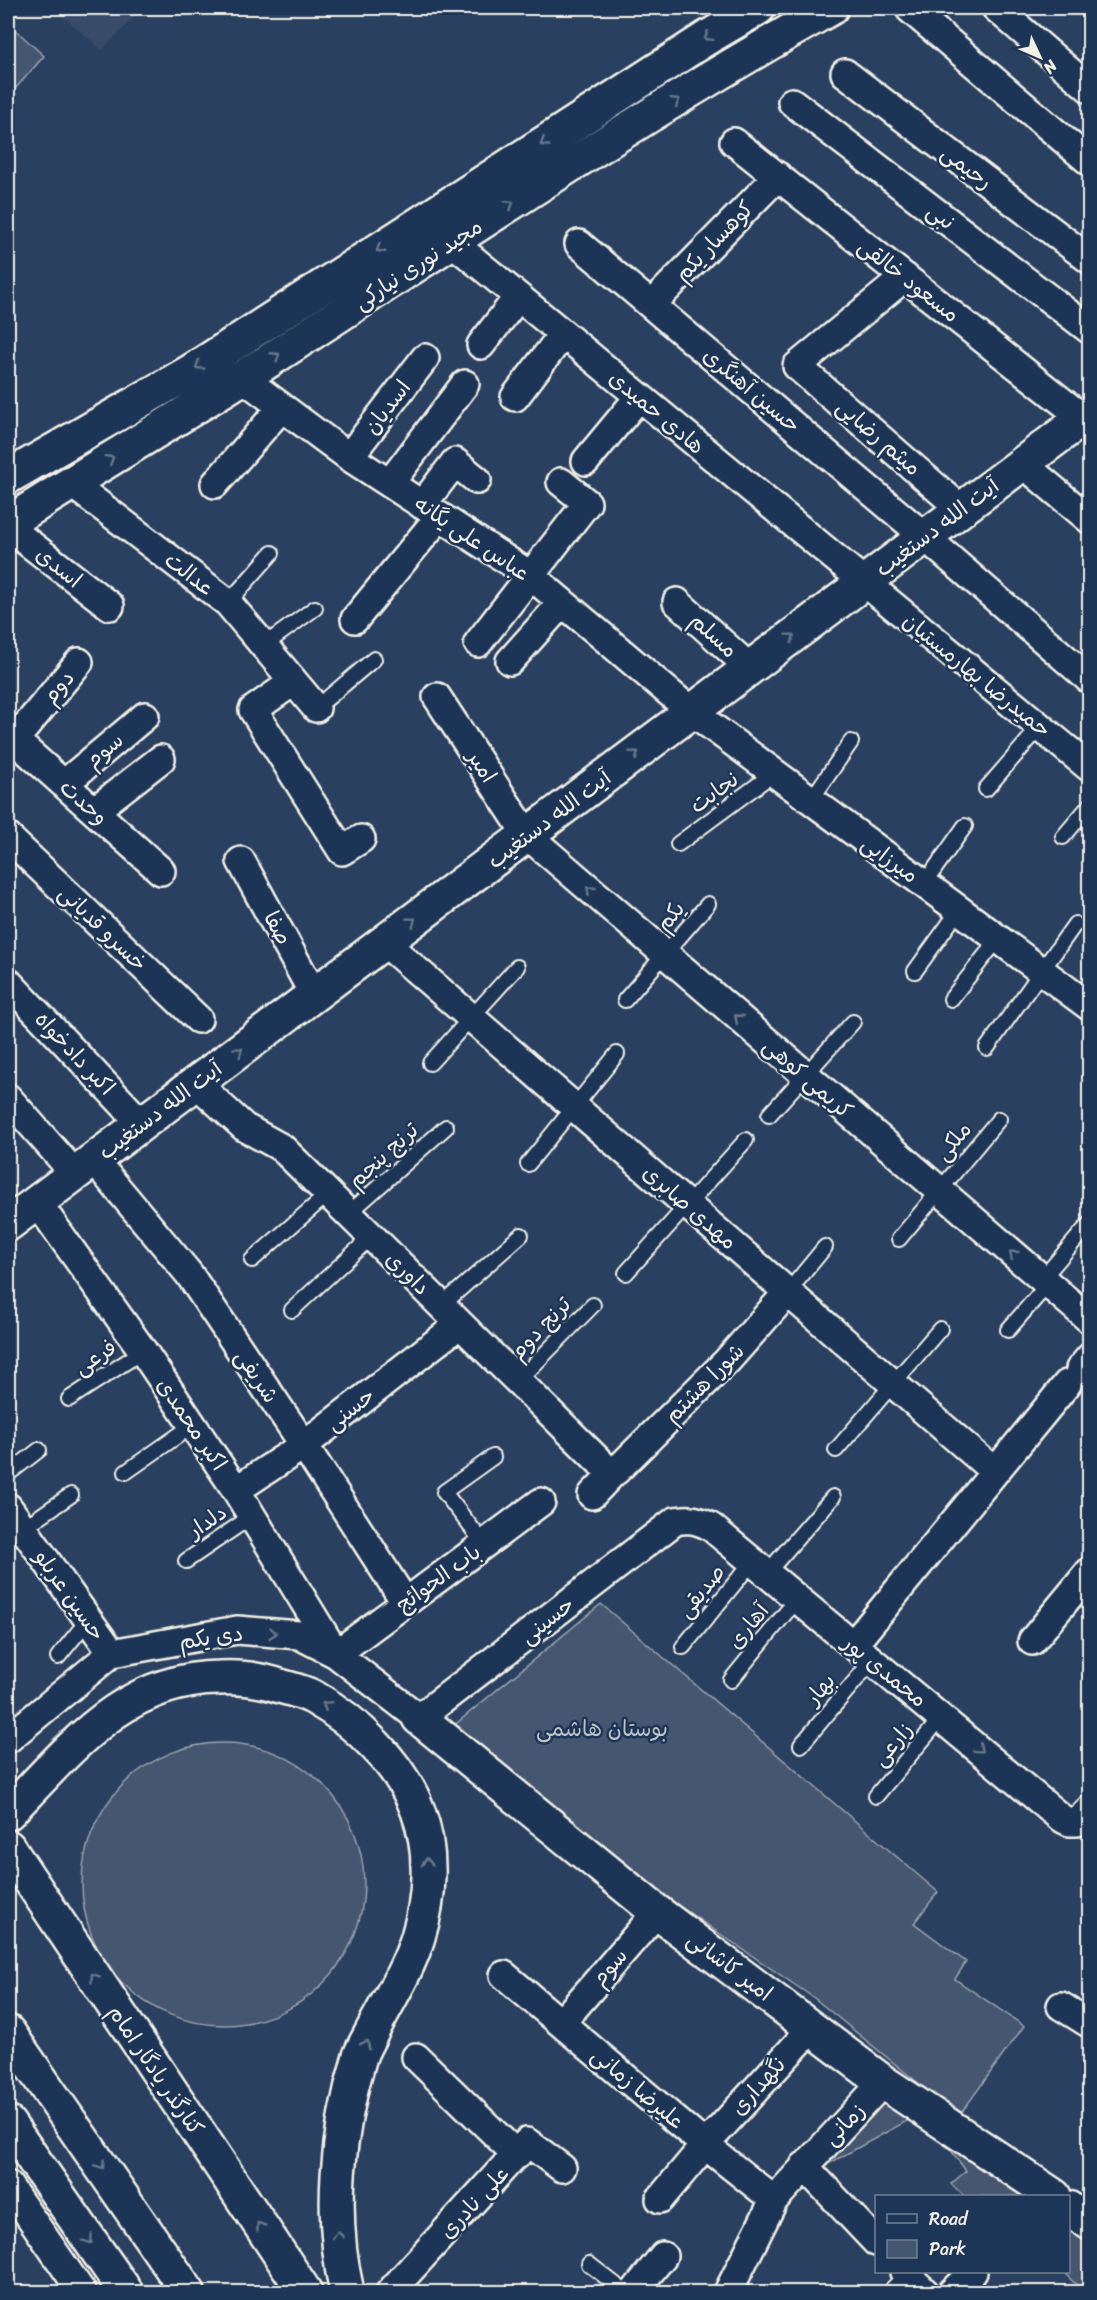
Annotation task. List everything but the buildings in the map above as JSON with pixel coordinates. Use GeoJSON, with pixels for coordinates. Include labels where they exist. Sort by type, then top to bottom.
{"type":"FeatureCollection","features":[{"type":"Feature","properties":{"kind":"main road","name":"مجید نوری نیارکی"},"geometry":{"type":"LineString","coordinates":[[8,477],[190,372],[705,39],[758,8]]}},
{"type":"Feature","properties":{"kind":"main road","name":"مجید نوری نیارکی"},"geometry":{"type":"LineString","coordinates":[[8,525],[71,483],[243,378],[692,90],[831,8]]}},
{"type":"Feature","properties":{"kind":"main road"},"geometry":{"type":"LineString","coordinates":[[432,216],[452,242]]}},
{"type":"Feature","properties":{"kind":"main road","name":"آیت الله دستغیب"},"geometry":{"type":"LineString","coordinates":[[8,1224],[1086,416]]}},
{"type":"Feature","properties":{"kind":"main road"},"geometry":{"type":"LineString","coordinates":[[8,1813],[76,1743],[115,1710],[151,1690],[179,1682],[241,1677],[269,1682],[311,1696],[347,1718],[380,1749],[399,1776],[418,1811],[426,1848],[428,1894],[418,1938],[361,2053],[347,2107],[339,2161],[336,2218],[341,2268],[347,2292]]}},
{"type":"Feature","properties":{"kind":"main road","name":"امیر کاشانی"},"geometry":{"type":"LineString","coordinates":[[419,1718],[657,1912],[883,2082],[1049,2195]]}},
{"type":"Feature","properties":{"kind":"main road","name":"کنارگذر یادگار امام"},"geometry":{"type":"LineString","coordinates":[[8,1847],[305,2292]]}},
{"type":"Feature","properties":{"kind":"main road"},"geometry":{"type":"LineString","coordinates":[[8,2032],[188,2292]]}},
{"type":"Feature","properties":{"kind":"main road"},"geometry":{"type":"LineString","coordinates":[[8,2075],[37,2094],[72,2123]]}},
{"type":"Feature","properties":{"kind":"main road"},"geometry":{"type":"LineString","coordinates":[[8,2123],[126,2292]]}},
{"type":"Feature","properties":{"kind":"main road","name":"امیر کاشانی"},"geometry":{"type":"LineString","coordinates":[[1070,2210],[1089,2223]]}},
{"type":"Feature","properties":{"kind":"street"},"geometry":{"type":"LineString","coordinates":[[996,8],[1089,89]]}},
{"type":"Feature","properties":{"kind":"street"},"geometry":{"type":"LineString","coordinates":[[910,9],[1089,162]]}},
{"type":"Feature","properties":{"kind":"street","name":"رحیمی"},"geometry":{"type":"LineString","coordinates":[[845,73],[1089,260]]}},
{"type":"Feature","properties":{"kind":"street","name":"نبی"},"geometry":{"type":"LineString","coordinates":[[792,102],[1089,330]]}},
{"type":"Feature","properties":{"kind":"street","name":"مسعود خالقی"},"geometry":{"type":"LineString","coordinates":[[734,142],[905,278],[1086,416]]}},
{"type":"Feature","properties":{"kind":"street","name":"کوهسار یکم"},"geometry":{"type":"LineString","coordinates":[[651,305],[778,176]]}},
{"type":"Feature","properties":{"kind":"street","name":"هادی حمیدی"},"geometry":{"type":"LineString","coordinates":[[452,242],[863,582]]}},
{"type":"Feature","properties":{"kind":"street","name":"حسین آهنگری"},"geometry":{"type":"LineString","coordinates":[[579,244],[924,536],[1089,680]]}},
{"type":"Feature","properties":{"kind":"street","name":"میثم رضایی"},"geometry":{"type":"LineString","coordinates":[[905,278],[797,366],[961,509]]}},
{"type":"Feature","properties":{"kind":"street"},"geometry":{"type":"LineString","coordinates":[[481,345],[518,297]]}},
{"type":"Feature","properties":{"kind":"street"},"geometry":{"type":"LineString","coordinates":[[515,397],[563,334]]}},
{"type":"Feature","properties":{"kind":"street","name":"اسدیان"},"geometry":{"type":"LineString","coordinates":[[350,457],[425,358]]}},
{"type":"Feature","properties":{"kind":"street","name":"عباس علی یگانه"},"geometry":{"type":"LineString","coordinates":[[243,378],[350,457],[530,576],[691,711]]}},
{"type":"Feature","properties":{"kind":"street"},"geometry":{"type":"LineString","coordinates":[[390,483],[465,384]]}},
{"type":"Feature","properties":{"kind":"street"},"geometry":{"type":"LineString","coordinates":[[586,461],[639,397]]}},
{"type":"Feature","properties":{"kind":"street"},"geometry":{"type":"LineString","coordinates":[[215,484],[282,407]]}},
{"type":"Feature","properties":{"kind":"street"},"geometry":{"type":"LineString","coordinates":[[355,619],[430,511],[455,462],[477,480]]}},
{"type":"Feature","properties":{"kind":"street"},"geometry":{"type":"LineString","coordinates":[[1022,463],[1089,520]]}},
{"type":"Feature","properties":{"kind":"street","name":"عدالت"},"geometry":{"type":"LineString","coordinates":[[71,483],[228,603],[316,708]]}},
{"type":"Feature","properties":{"kind":"street"},"geometry":{"type":"LineString","coordinates":[[478,643],[587,503],[561,483]]}},
{"type":"Feature","properties":{"kind":"street","name":"اسدی"},"geometry":{"type":"LineString","coordinates":[[8,525],[110,606]]}},
{"type":"Feature","properties":{"kind":"street","name":"حمیدرضا بهارمستیان"},"geometry":{"type":"LineString","coordinates":[[863,582],[1089,768]]}},
{"type":"Feature","properties":{"kind":"street","name":"مسلم"},"geometry":{"type":"LineString","coordinates":[[677,602],[750,668]]}},
{"type":"Feature","properties":{"kind":"street"},"geometry":{"type":"LineString","coordinates":[[510,661],[562,603]]}},
{"type":"Feature","properties":{"kind":"street","name":"دوم"},"geometry":{"type":"LineString","coordinates":[[10,741],[79,662]]}},
{"type":"Feature","properties":{"kind":"street"},"geometry":{"type":"LineString","coordinates":[[293,682],[253,710],[342,851],[361,839]]}},
{"type":"Feature","properties":{"kind":"street","name":"امیر"},"geometry":{"type":"LineString","coordinates":[[437,697],[527,835]]}},
{"type":"Feature","properties":{"kind":"street","name":"میرزایی"},"geometry":{"type":"LineString","coordinates":[[691,711],[1089,1007]]}},
{"type":"Feature","properties":{"kind":"street","name":"سوم"},"geometry":{"type":"LineString","coordinates":[[64,784],[145,716]]}},
{"type":"Feature","properties":{"kind":"street","name":"وحدت"},"geometry":{"type":"LineString","coordinates":[[10,741],[64,784],[161,871]]}},
{"type":"Feature","properties":{"kind":"street"},"geometry":{"type":"LineString","coordinates":[[94,811],[161,759]]}},
{"type":"Feature","properties":{"kind":"street","name":"کریمی کوهی"},"geometry":{"type":"LineString","coordinates":[[527,835],[1089,1320]]}},
{"type":"Feature","properties":{"kind":"street","name":"خسرو قدیانی"},"geometry":{"type":"LineString","coordinates":[[8,837],[198,1019]]}},
{"type":"Feature","properties":{"kind":"street","name":"صفا"},"geometry":{"type":"LineString","coordinates":[[241,861],[314,995]]}},
{"type":"Feature","properties":{"kind":"street","name":"مهدی صابری"},"geometry":{"type":"LineString","coordinates":[[384,942],[995,1472]]}},
{"type":"Feature","properties":{"kind":"street","name":"اکبر دادخواه"},"geometry":{"type":"LineString","coordinates":[[8,982],[142,1124]]}},
{"type":"Feature","properties":{"kind":"street","name":"داوری"},"geometry":{"type":"LineString","coordinates":[[196,1083],[244,1127],[282,1148],[518,1382],[614,1472]]}},
{"type":"Feature","properties":{"kind":"street","name":"شریفی"},"geometry":{"type":"LineString","coordinates":[[8,1098],[85,1167],[189,1274],[304,1445],[405,1602]]}},
{"type":"Feature","properties":{"kind":"street","name":"اکبر محمدی"},"geometry":{"type":"LineString","coordinates":[[37,1202],[143,1351],[236,1490],[336,1654]]}},
{"type":"Feature","properties":{"kind":"street","name":"شورا هشتم"},"geometry":{"type":"LineString","coordinates":[[592,1495],[727,1361],[788,1292]]}},
{"type":"Feature","properties":{"kind":"street","name":"حسنی"},"geometry":{"type":"LineString","coordinates":[[236,1490],[304,1445],[451,1315]]}},
{"type":"Feature","properties":{"kind":"street"},"geometry":{"type":"LineString","coordinates":[[862,1653],[995,1472],[1079,1370]]}},
{"type":"Feature","properties":{"kind":"street","name":"باب الحوائج"},"geometry":{"type":"LineString","coordinates":[[336,1654],[541,1502]]}},
{"type":"Feature","properties":{"kind":"street","name":"حسین عربلو"},"geometry":{"type":"LineString","coordinates":[[8,1507],[112,1653]]}},
{"type":"Feature","properties":{"kind":"street","name":"محمدی پور"},"geometry":{"type":"LineString","coordinates":[[675,1521],[698,1520],[711,1527],[1061,1818],[1069,1822],[1077,1822],[1089,1809]]}},
{"type":"Feature","properties":{"kind":"street","name":"حسینی"},"geometry":{"type":"LineString","coordinates":[[419,1718],[675,1521]]}},
{"type":"Feature","properties":{"kind":"street"},"geometry":{"type":"LineString","coordinates":[[1032,1641],[1089,1571]]}},
{"type":"Feature","properties":{"kind":"street","name":"دی یکم"},"geometry":{"type":"LineString","coordinates":[[8,1739],[112,1653],[237,1630],[299,1635],[336,1654],[419,1718]]}},
{"type":"Feature","properties":{"kind":"street","name":"سوم"},"geometry":{"type":"LineString","coordinates":[[561,2023],[657,1912]]}},
{"type":"Feature","properties":{"kind":"street","name":"علیرضا زمانی"},"geometry":{"type":"LineString","coordinates":[[504,1975],[705,2145],[774,2200]]}},
{"type":"Feature","properties":{"kind":"street"},"geometry":{"type":"LineString","coordinates":[[1061,2006],[1089,2024]]}},
{"type":"Feature","properties":{"kind":"street","name":"نگهداری"},"geometry":{"type":"LineString","coordinates":[[660,2199],[705,2145],[812,2028]]}},
{"type":"Feature","properties":{"kind":"street"},"geometry":{"type":"LineString","coordinates":[[416,2057],[517,2155]]}},
{"type":"Feature","properties":{"kind":"street","name":"زمانی"},"geometry":{"type":"LineString","coordinates":[[728,2292],[774,2200],[883,2082]]}},
{"type":"Feature","properties":{"kind":"street","name":"علی نادری"},"geometry":{"type":"LineString","coordinates":[[390,2292],[527,2142],[562,2168]]}},
{"type":"Feature","properties":{"kind":"street"},"geometry":{"type":"LineString","coordinates":[[804,2166],[875,2241]]}},
{"type":"Feature","properties":{"kind":"street"},"geometry":{"type":"LineString","coordinates":[[8,2185],[82,2292]]}},
{"type":"Feature","properties":{"kind":"street"},"geometry":{"type":"LineString","coordinates":[[634,2292],[663,2256]]}},
{"type":"Feature","properties":{"kind":"street"},"geometry":{"type":"LineString","coordinates":[[952,2292],[971,2273]]}},
{"type":"Feature","properties":{"kind":"lane"},"geometry":{"type":"LineString","coordinates":[[228,603],[272,553]]}},
{"type":"Feature","properties":{"kind":"lane"},"geometry":{"type":"LineString","coordinates":[[263,646],[315,608]]}},
{"type":"Feature","properties":{"kind":"lane"},"geometry":{"type":"LineString","coordinates":[[316,708],[375,659]]}},
{"type":"Feature","properties":{"kind":"lane"},"geometry":{"type":"LineString","coordinates":[[986,789],[1040,728]]}},
{"type":"Feature","properties":{"kind":"lane"},"geometry":{"type":"LineString","coordinates":[[811,800],[851,742]]}},
{"type":"Feature","properties":{"kind":"lane","name":"نجابت"},"geometry":{"type":"LineString","coordinates":[[678,844],[774,773]]}},
{"type":"Feature","properties":{"kind":"lane"},"geometry":{"type":"LineString","coordinates":[[1063,837],[1089,805]]}},
{"type":"Feature","properties":{"kind":"lane"},"geometry":{"type":"LineString","coordinates":[[924,884],[965,826]]}},
{"type":"Feature","properties":{"kind":"lane","name":"یکم"},"geometry":{"type":"LineString","coordinates":[[625,1000],[708,904]]}},
{"type":"Feature","properties":{"kind":"lane"},"geometry":{"type":"LineString","coordinates":[[915,972],[958,910]]}},
{"type":"Feature","properties":{"kind":"lane"},"geometry":{"type":"LineString","coordinates":[[987,1048],[1075,924]]}},
{"type":"Feature","properties":{"kind":"lane"},"geometry":{"type":"LineString","coordinates":[[951,999],[998,939]]}},
{"type":"Feature","properties":{"kind":"lane"},"geometry":{"type":"LineString","coordinates":[[430,1063],[517,967]]}},
{"type":"Feature","properties":{"kind":"lane"},"geometry":{"type":"LineString","coordinates":[[769,1115],[853,1022]]}},
{"type":"Feature","properties":{"kind":"lane"},"geometry":{"type":"LineString","coordinates":[[528,1164],[617,1054]]}},
{"type":"Feature","properties":{"kind":"lane","name":"ملکی"},"geometry":{"type":"LineString","coordinates":[[899,1239],[999,1119]]}},
{"type":"Feature","properties":{"kind":"lane","name":"ترنج پنجم"},"geometry":{"type":"LineString","coordinates":[[348,1214],[446,1127]]}},
{"type":"Feature","properties":{"kind":"lane"},"geometry":{"type":"LineString","coordinates":[[626,1273],[746,1140]]}},
{"type":"Feature","properties":{"kind":"lane"},"geometry":{"type":"LineString","coordinates":[[252,1260],[327,1194]]}},
{"type":"Feature","properties":{"kind":"lane"},"geometry":{"type":"LineString","coordinates":[[1008,1330],[1089,1223]]}},
{"type":"Feature","properties":{"kind":"lane"},"geometry":{"type":"LineString","coordinates":[[451,1315],[521,1235]]}},
{"type":"Feature","properties":{"kind":"lane"},"geometry":{"type":"LineString","coordinates":[[292,1310],[371,1237]]}},
{"type":"Feature","properties":{"kind":"lane"},"geometry":{"type":"LineString","coordinates":[[788,1292],[825,1246]]}},
{"type":"Feature","properties":{"kind":"lane","name":"ترنج دوم"},"geometry":{"type":"LineString","coordinates":[[518,1382],[593,1305]]}},
{"type":"Feature","properties":{"kind":"lane"},"geometry":{"type":"LineString","coordinates":[[836,1450],[940,1329]]}},
{"type":"Feature","properties":{"kind":"lane","name":"فرعی"},"geometry":{"type":"LineString","coordinates":[[69,1399],[143,1351]]}},
{"type":"Feature","properties":{"kind":"lane"},"geometry":{"type":"LineString","coordinates":[[126,1472],[193,1425]]}},
{"type":"Feature","properties":{"kind":"lane"},"geometry":{"type":"LineString","coordinates":[[8,1474],[39,1450]]}},
{"type":"Feature","properties":{"kind":"lane"},"geometry":{"type":"LineString","coordinates":[[484,1544],[444,1492],[493,1457]]}},
{"type":"Feature","properties":{"kind":"lane"},"geometry":{"type":"LineString","coordinates":[[23,1528],[71,1495]]}},
{"type":"Feature","properties":{"kind":"lane","name":"صدیقی"},"geometry":{"type":"LineString","coordinates":[[683,1647],[832,1497]]}},
{"type":"Feature","properties":{"kind":"lane","name":"دلدار"},"geometry":{"type":"LineString","coordinates":[[186,1561],[252,1516]]}},
{"type":"Feature","properties":{"kind":"lane","name":"آهاری"},"geometry":{"type":"LineString","coordinates":[[731,1680],[797,1599]]}},
{"type":"Feature","properties":{"kind":"lane"},"geometry":{"type":"LineString","coordinates":[[58,1657],[88,1620]]}},
{"type":"Feature","properties":{"kind":"lane","name":"بهار"},"geometry":{"type":"LineString","coordinates":[[801,1745],[862,1653]]}},
{"type":"Feature","properties":{"kind":"lane","name":"زارعی"},"geometry":{"type":"LineString","coordinates":[[876,1796],[941,1718]]}},
{"type":"Feature","properties":{"kind":"lane"},"geometry":{"type":"LineString","coordinates":[[589,2264],[625,2292]]}},
{"type":"Feature","properties":{"kind":"shaded area"},"geometry":{"type":"Polygon","coordinates":[[[54,8],[143,8],[102,50],[54,8]]]}},
{"type":"Feature","properties":{"kind":"green space"},"geometry":{"type":"Polygon","coordinates":[[[8,23],[44,56],[8,97],[8,23]]]}},
{"type":"Feature","properties":{"kind":"green space","name":"بوستان هاشمی"},"geometry":{"type":"Polygon","coordinates":[[[601,1604],[938,1892],[914,1923],[966,1962],[955,1979],[1024,2026],[959,2116],[814,1998],[624,1868],[452,1727],[601,1604]]]}},
{"type":"Feature","properties":{"kind":"green space"},"geometry":{"type":"Polygon","coordinates":[[[223,1743],[250,1746],[277,1754],[312,1775],[332,1795],[347,1818],[358,1843],[364,1884],[361,1911],[353,1938],[332,1973],[312,1993],[289,2008],[264,2019],[223,2025],[196,2022],[169,2014],[134,1993],[114,1973],[99,1950],[88,1925],[82,1884],[85,1857],[93,1830],[114,1795],[134,1775],[157,1760],[182,1749],[223,1743]]]}},
{"type":"Feature","properties":{"kind":"green space"},"geometry":{"type":"Polygon","coordinates":[[[885,2090],[918,2115],[808,2175],[885,2090]]]}},
{"type":"Feature","properties":{"kind":"green space"},"geometry":{"type":"Polygon","coordinates":[[[931,2123],[1038,2195],[963,2195],[951,2184],[966,2171],[931,2123]]]}},
{"type":"Feature","properties":{"kind":"green space"},"geometry":{"type":"Polygon","coordinates":[[[1070,2221],[1089,2237],[1089,2292],[1084,2292],[1064,2273],[1070,2273],[1070,2221]]]}}]}
